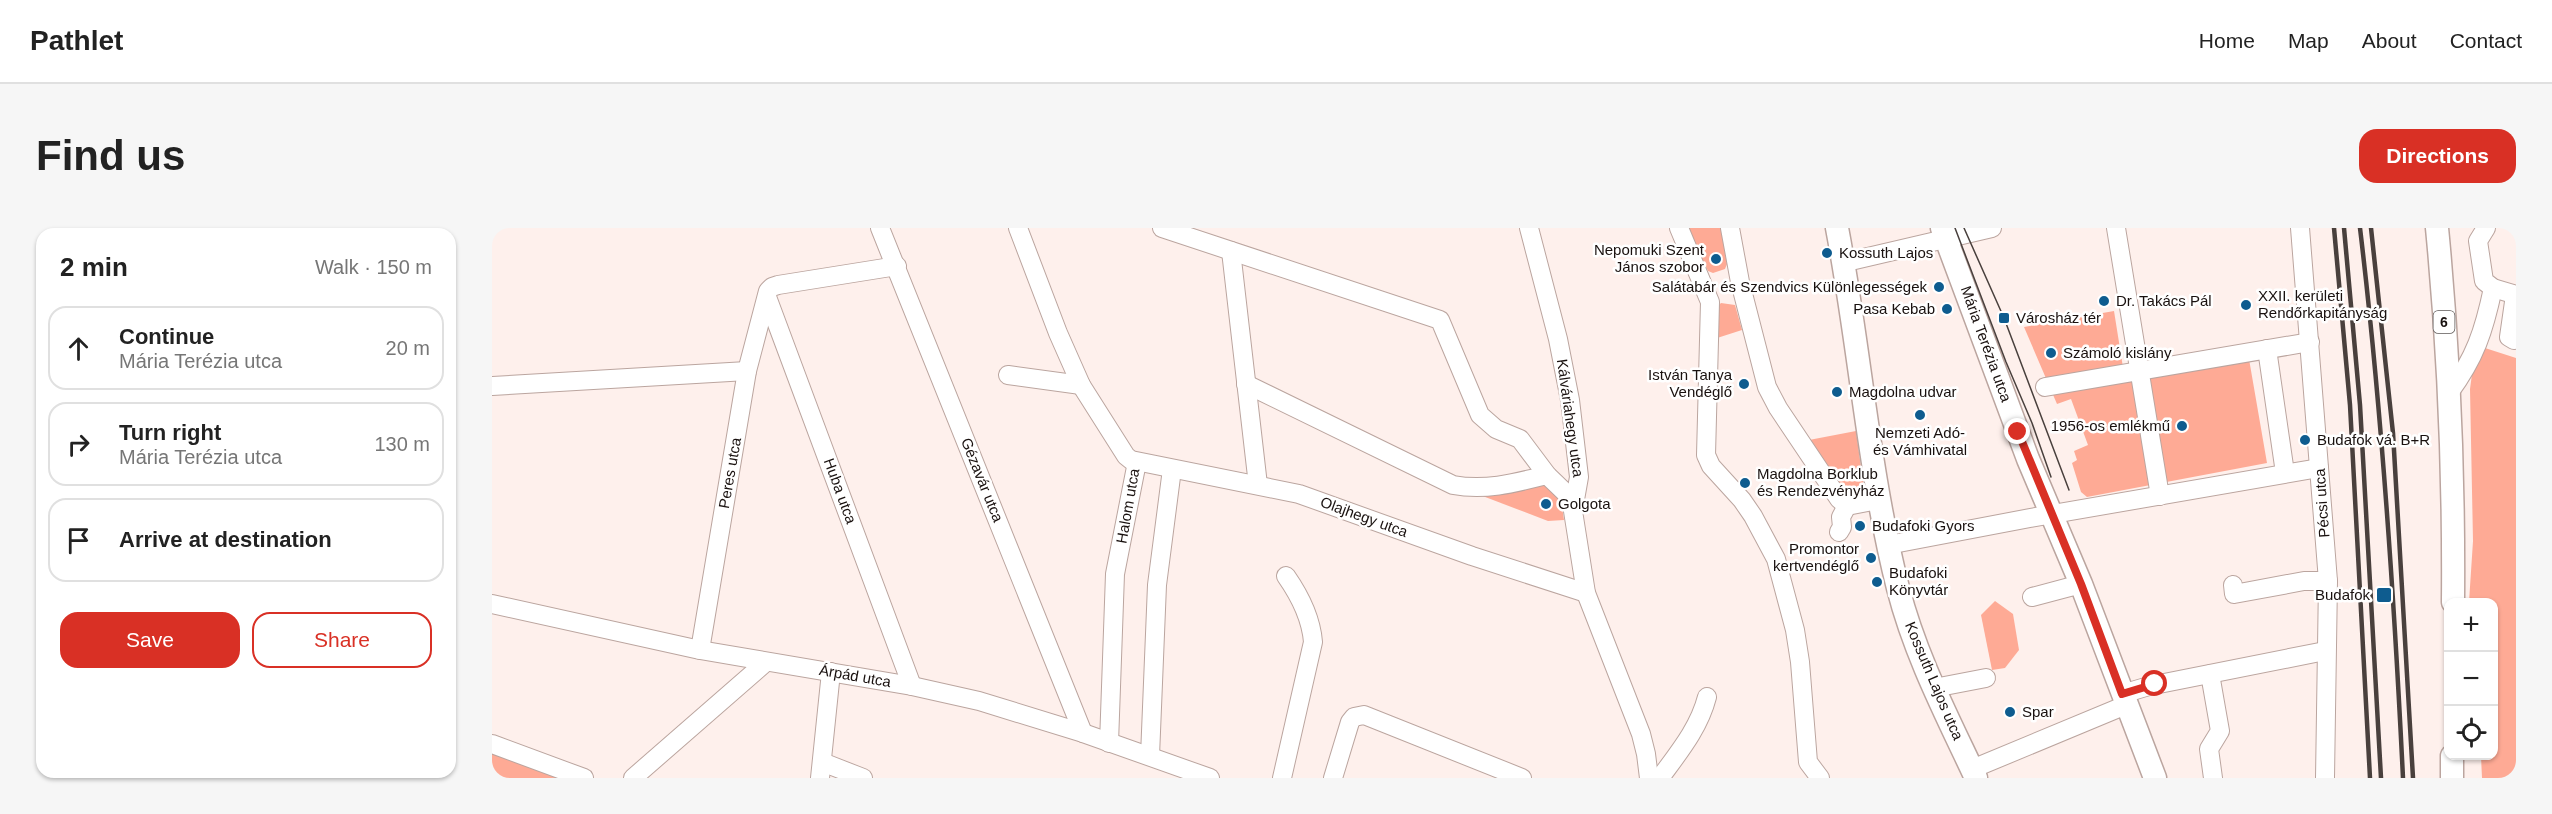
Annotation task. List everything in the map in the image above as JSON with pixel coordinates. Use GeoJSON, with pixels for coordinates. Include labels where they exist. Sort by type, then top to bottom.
{"type":"FeatureCollection","features":[{"type":"Feature","properties":{"kind":"main road","name":"Kossuth Lajos utca"},"geometry":{"type":"LineString","coordinates":[[1837,228],[1878,500],[1888,545],[1904,608],[1934,688],[1974,774]]}},
{"type":"Feature","properties":{"kind":"main road","name":"6"},"geometry":{"type":"LineString","coordinates":[[2437,228],[2449,393],[2454,531],[2453,598]]}},
{"type":"Feature","properties":{"kind":"main road","name":"Mária Terézia utca"},"geometry":{"type":"LineString","coordinates":[[1944,233],[2028,459],[2081,584],[2155,778]]}},
{"type":"Feature","properties":{"kind":"main road"},"geometry":{"type":"LineString","coordinates":[[2452,760],[2452,778]]}},
{"type":"Feature","properties":{"kind":"street","name":"Gézavár utca"},"geometry":{"type":"LineString","coordinates":[[880,228],[1083,733]]}},
{"type":"Feature","properties":{"kind":"street","name":"Halom utca"},"geometry":{"type":"LineString","coordinates":[[1018,228],[1058,333],[1082,385],[1126,456],[1137,462],[1115,574],[1109,743]]}},
{"type":"Feature","properties":{"kind":"street"},"geometry":{"type":"LineString","coordinates":[[1162,228],[1440,320],[1480,415],[1496,429],[1520,439],[1547,475],[1574,501]]}},
{"type":"Feature","properties":{"kind":"street","name":"Kálváriahegy utca"},"geometry":{"type":"LineString","coordinates":[[1530,228],[1558,339],[1570,400],[1579,477],[1574,501],[1575,524],[1586,593],[1641,734],[1649,778]]}},
{"type":"Feature","properties":{"kind":"street"},"geometry":{"type":"LineString","coordinates":[[1679,228],[1707,291],[1711,313],[1706,455],[1711,466],[1754,516],[1776,559],[1795,630],[1800,662],[1808,762],[1820,778]]}},
{"type":"Feature","properties":{"kind":"street"},"geometry":{"type":"LineString","coordinates":[[1730,228],[1740,282],[1767,387],[1778,408],[1839,499],[1847,506]]}},
{"type":"Feature","properties":{"kind":"street"},"geometry":{"type":"LineString","coordinates":[[1842,263],[1944,233],[1992,228]]}},
{"type":"Feature","properties":{"kind":"street"},"geometry":{"type":"LineString","coordinates":[[2116,228],[2160,496]]}},
{"type":"Feature","properties":{"kind":"street","name":"Pécsi utca"},"geometry":{"type":"LineString","coordinates":[[2300,228],[2328,581],[2325,651],[2325,778]]}},
{"type":"Feature","properties":{"kind":"street"},"geometry":{"type":"LineString","coordinates":[[2486,228],[2478,241],[2484,281],[2493,288],[2515,295],[2509,337],[2514,340]]}},
{"type":"Feature","properties":{"kind":"street"},"geometry":{"type":"LineString","coordinates":[[1231,251],[1258,485]]}},
{"type":"Feature","properties":{"kind":"street"},"geometry":{"type":"LineString","coordinates":[[767,297],[772,287],[778,285],[897,266]]}},
{"type":"Feature","properties":{"kind":"street"},"geometry":{"type":"LineString","coordinates":[[1707,291],[1740,282]]}},
{"type":"Feature","properties":{"kind":"street"},"geometry":{"type":"LineString","coordinates":[[2449,393],[2475,352],[2487,317],[2493,288]]}},
{"type":"Feature","properties":{"kind":"street","name":"Peres utca"},"geometry":{"type":"LineString","coordinates":[[700,650],[747,371],[767,297]]}},
{"type":"Feature","properties":{"kind":"street","name":"Huba utca"},"geometry":{"type":"LineString","coordinates":[[767,297],[912,686]]}},
{"type":"Feature","properties":{"kind":"street"},"geometry":{"type":"LineString","coordinates":[[2045,387],[2310,342]]}},
{"type":"Feature","properties":{"kind":"street"},"geometry":{"type":"LineString","coordinates":[[2267,349],[2285,473]]}},
{"type":"Feature","properties":{"kind":"street"},"geometry":{"type":"LineString","coordinates":[[492,386],[747,371]]}},
{"type":"Feature","properties":{"kind":"street"},"geometry":{"type":"LineString","coordinates":[[1008,375],[1082,385]]}},
{"type":"Feature","properties":{"kind":"street"},"geometry":{"type":"LineString","coordinates":[[1246,384],[1453,485],[1471,489],[1493,488],[1547,475]]}},
{"type":"Feature","properties":{"kind":"street","name":"Olajhegy utca"},"geometry":{"type":"LineString","coordinates":[[1137,462],[1299,494],[1472,556],[1586,593]]}},
{"type":"Feature","properties":{"kind":"street"},"geometry":{"type":"LineString","coordinates":[[1888,545],[2319,468]]}},
{"type":"Feature","properties":{"kind":"street"},"geometry":{"type":"LineString","coordinates":[[1150,756],[1157,585],[1172,470]]}},
{"type":"Feature","properties":{"kind":"street"},"geometry":{"type":"LineString","coordinates":[[1847,506],[1878,500]]}},
{"type":"Feature","properties":{"kind":"street"},"geometry":{"type":"LineString","coordinates":[[1839,532],[1842,527],[1841,517],[1847,506]]}},
{"type":"Feature","properties":{"kind":"street"},"geometry":{"type":"LineString","coordinates":[[1282,778],[1313,642],[1311,626],[1299,595],[1286,576]]}},
{"type":"Feature","properties":{"kind":"street"},"geometry":{"type":"LineString","coordinates":[[2233,585],[2234,594],[2304,581],[2328,581]]}},
{"type":"Feature","properties":{"kind":"street"},"geometry":{"type":"LineString","coordinates":[[2032,597],[2081,584]]}},
{"type":"Feature","properties":{"kind":"street","name":"Árpád utca"},"geometry":{"type":"LineString","coordinates":[[492,604],[700,650],[912,686],[979,701],[1083,733],[1210,778]]}},
{"type":"Feature","properties":{"kind":"street"},"geometry":{"type":"LineString","coordinates":[[1974,774],[2149,686],[2325,651]]}},
{"type":"Feature","properties":{"kind":"street"},"geometry":{"type":"LineString","coordinates":[[633,778],[766,662]]}},
{"type":"Feature","properties":{"kind":"street"},"geometry":{"type":"LineString","coordinates":[[831,672],[821,770],[863,778]]}},
{"type":"Feature","properties":{"kind":"street"},"geometry":{"type":"LineString","coordinates":[[2210,674],[2220,731],[2209,749],[2213,778]]}},
{"type":"Feature","properties":{"kind":"street"},"geometry":{"type":"LineString","coordinates":[[1934,688],[1986,678]]}},
{"type":"Feature","properties":{"kind":"street"},"geometry":{"type":"LineString","coordinates":[[1660,778],[1702,717],[1707,697]]}},
{"type":"Feature","properties":{"kind":"street"},"geometry":{"type":"LineString","coordinates":[[1333,778],[1350,722],[1354,717],[1364,715],[1522,778]]}},
{"type":"Feature","properties":{"kind":"street"},"geometry":{"type":"LineString","coordinates":[[492,744],[584,778]]}},
{"type":"Feature","properties":{"kind":"shaded area"},"geometry":{"type":"Polygon","coordinates":[[[1687,228],[1721,228],[1727,264],[1725,269],[1713,273],[1708,271],[1687,228]]]}},
{"type":"Feature","properties":{"kind":"shaded area"},"geometry":{"type":"Polygon","coordinates":[[[1721,303],[1735,305],[1742,330],[1714,339],[1718,306],[1721,303]]]}},
{"type":"Feature","properties":{"kind":"shaded area"},"geometry":{"type":"Polygon","coordinates":[[[2114,311],[2125,380],[2249,359],[2267,463],[2087,497],[2081,492],[2072,463],[2077,460],[2074,451],[2088,445],[2071,399],[2057,404],[2024,327],[2114,311]]]}},
{"type":"Feature","properties":{"kind":"shaded area"},"geometry":{"type":"Polygon","coordinates":[[[2485,348],[2516,358],[2516,778],[2482,778],[2481,760],[2498,760],[2498,598],[2469,598],[2473,541],[2470,389],[2472,374],[2485,348]]]}},
{"type":"Feature","properties":{"kind":"shaded area"},"geometry":{"type":"Polygon","coordinates":[[[1856,431],[1864,489],[1845,493],[1809,440],[1856,431]]]}},
{"type":"Feature","properties":{"kind":"shaded area"},"geometry":{"type":"Polygon","coordinates":[[[1547,482],[1560,493],[1564,520],[1548,521],[1480,495],[1547,482]]]}},
{"type":"Feature","properties":{"kind":"shaded area"},"geometry":{"type":"Polygon","coordinates":[[[1995,601],[2013,614],[2019,650],[2005,668],[1992,670],[1981,615],[1995,601]]]}},
{"type":"Feature","properties":{"kind":"shaded area"},"geometry":{"type":"Polygon","coordinates":[[[492,752],[560,778],[492,778],[492,752]]]}},
{"type":"Feature","properties":{"kind":"tram line"},"geometry":{"type":"LineString","coordinates":[[1955,228],[2051,477]]}},
{"type":"Feature","properties":{"kind":"tram line"},"geometry":{"type":"LineString","coordinates":[[1964,228],[2004,318],[2069,490]]}},
{"type":"Feature","properties":{"kind":"railway"},"geometry":{"type":"LineString","coordinates":[[2334,228],[2350,405],[2370,778]]}},
{"type":"Feature","properties":{"kind":"railway"},"geometry":{"type":"LineString","coordinates":[[2344,228],[2360,405],[2381,778]]}},
{"type":"Feature","properties":{"kind":"railway"},"geometry":{"type":"LineString","coordinates":[[2360,228],[2375,365],[2386,503],[2403,778]]}},
{"type":"Feature","properties":{"kind":"railway"},"geometry":{"type":"LineString","coordinates":[[2371,228],[2393,433],[2413,778]]}},
{"type":"Feature","properties":{"kind":"place","name":"Kossuth Lajos"},"geometry":{"type":"Point","coordinates":[1827,253]}},
{"type":"Feature","properties":{"kind":"place","name":"Nepomuki Szent János szobor"},"geometry":{"type":"Point","coordinates":[1716,259]}},
{"type":"Feature","properties":{"kind":"place","name":"Salátabár és Szendvics Különlegességek"},"geometry":{"type":"Point","coordinates":[1939,287]}},
{"type":"Feature","properties":{"kind":"place","name":"Dr. Takács Pál"},"geometry":{"type":"Point","coordinates":[2104,301]}},
{"type":"Feature","properties":{"kind":"place","name":"XXII. kerületi Rendőrkapitányság"},"geometry":{"type":"Point","coordinates":[2246,305]}},
{"type":"Feature","properties":{"kind":"place","name":"Pasa Kebab"},"geometry":{"type":"Point","coordinates":[1947,309]}},
{"type":"Feature","properties":{"kind":"place","name":"Városház tér"},"geometry":{"type":"Point","coordinates":[2004,318]}},
{"type":"Feature","properties":{"kind":"place","name":"Számoló kislány"},"geometry":{"type":"Point","coordinates":[2051,353]}},
{"type":"Feature","properties":{"kind":"place","name":"István Tanya Vendéglő"},"geometry":{"type":"Point","coordinates":[1744,384]}},
{"type":"Feature","properties":{"kind":"place","name":"Magdolna udvar"},"geometry":{"type":"Point","coordinates":[1837,392]}},
{"type":"Feature","properties":{"kind":"place","name":"Nemzeti Adó- és Vámhivatal"},"geometry":{"type":"Point","coordinates":[1920,415]}},
{"type":"Feature","properties":{"kind":"place","name":"1956-os emlékmű"},"geometry":{"type":"Point","coordinates":[2182,426]}},
{"type":"Feature","properties":{"kind":"place","name":"Budafok vá. B+R"},"geometry":{"type":"Point","coordinates":[2305,440]}},
{"type":"Feature","properties":{"kind":"place","name":"Magdolna Borklub és Rendezvényház"},"geometry":{"type":"Point","coordinates":[1745,483]}},
{"type":"Feature","properties":{"kind":"place","name":"Golgota"},"geometry":{"type":"Point","coordinates":[1546,504]}},
{"type":"Feature","properties":{"kind":"place","name":"Budafoki Gyors"},"geometry":{"type":"Point","coordinates":[1860,526]}},
{"type":"Feature","properties":{"kind":"place","name":"Promontor kertvendéglő"},"geometry":{"type":"Point","coordinates":[1871,558]}},
{"type":"Feature","properties":{"kind":"place","name":"Budafoki Könyvtár"},"geometry":{"type":"Point","coordinates":[1877,582]}},
{"type":"Feature","properties":{"kind":"place","name":"Budafok"},"geometry":{"type":"Point","coordinates":[2384,595]}},
{"type":"Feature","properties":{"kind":"place","name":"Spar"},"geometry":{"type":"Point","coordinates":[2010,712]}},
{"type":"Feature","properties":{"kind":"route"},"geometry":{"type":"LineString","coordinates":[[2018,432],[2081,584],[2122,694],[2155,684]]}}]}
